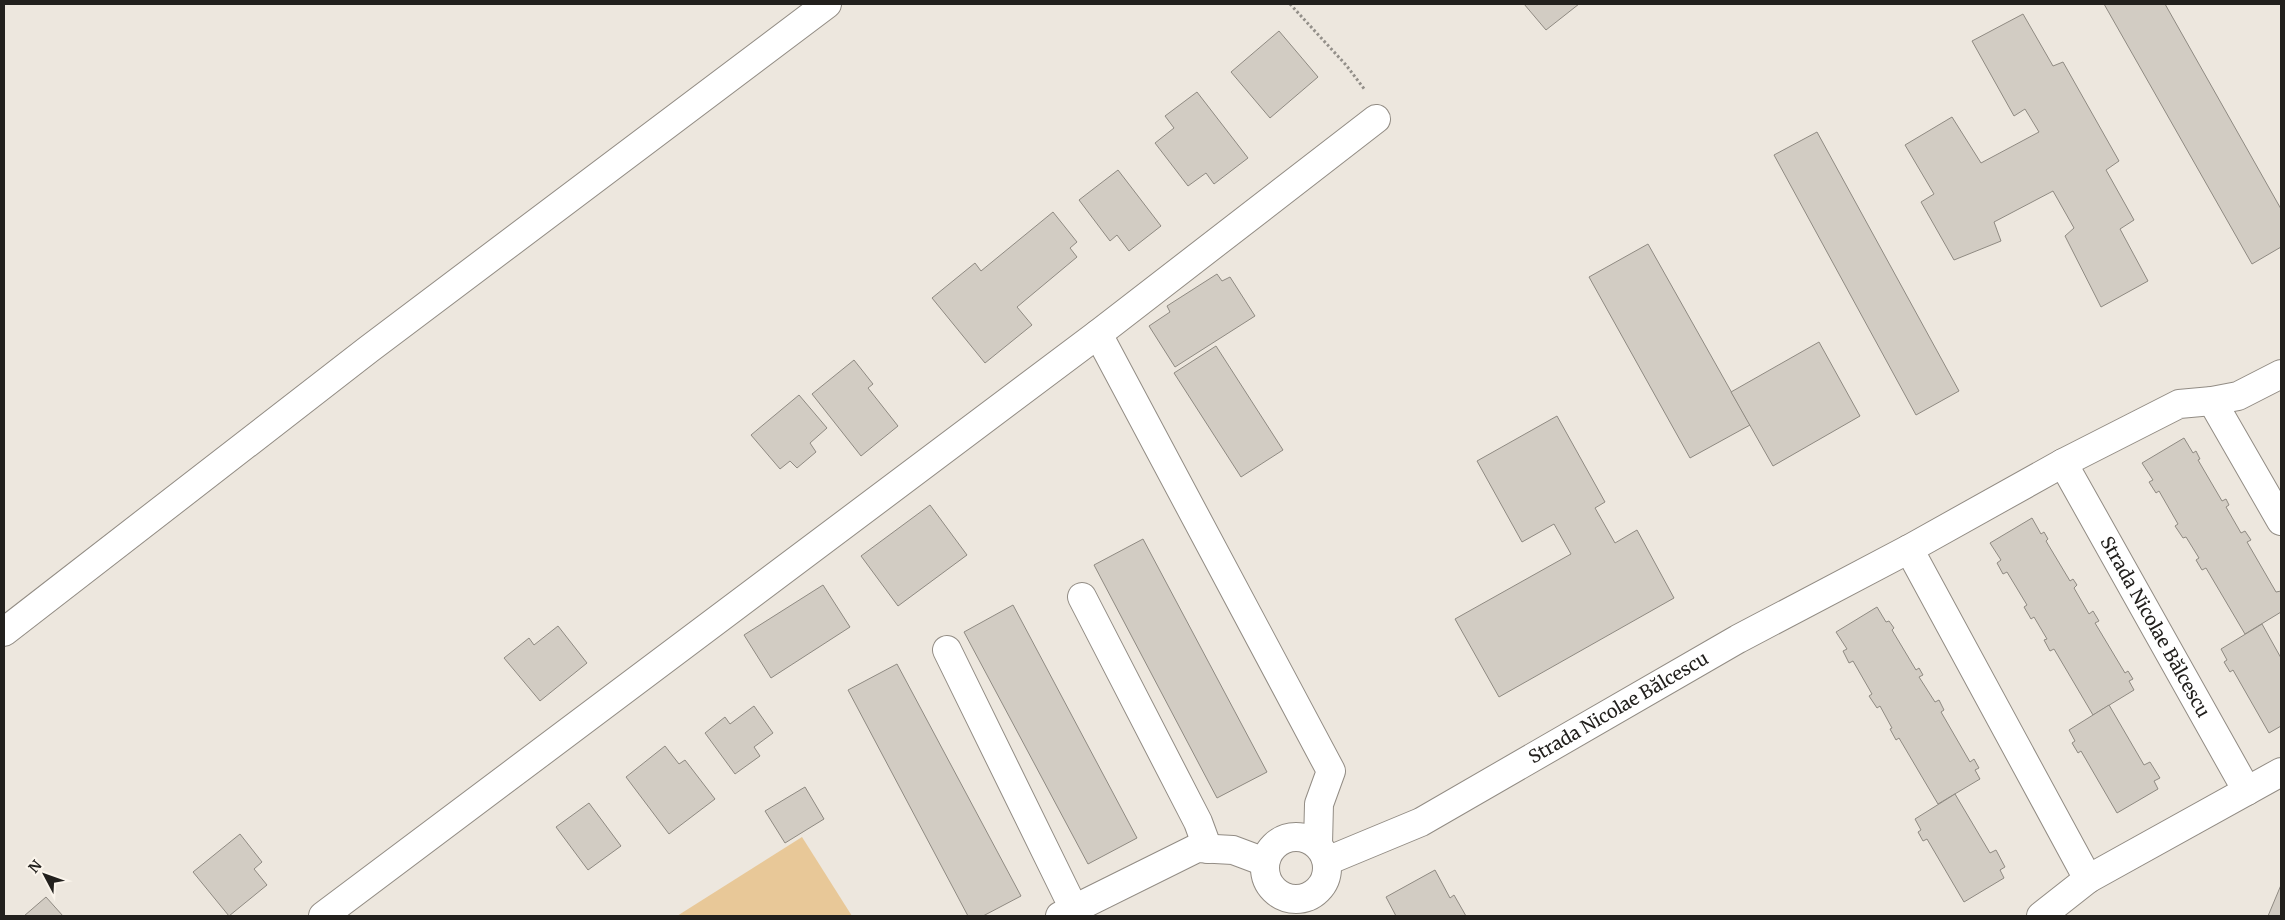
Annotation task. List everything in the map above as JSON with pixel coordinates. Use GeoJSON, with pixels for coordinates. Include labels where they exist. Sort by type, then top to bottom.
{"type":"FeatureCollection","features":[{"type":"Feature","properties":{"kind":"street"},"geometry":{"type":"LineString","coordinates":[[4,632],[361,355],[827,4]]}},
{"type":"Feature","properties":{"kind":"street"},"geometry":{"type":"LineString","coordinates":[[323,916],[1098,334],[1376,118]]}},
{"type":"Feature","properties":{"kind":"street"},"geometry":{"type":"LineString","coordinates":[[1098,334],[1331,771],[1319,804],[1323,853],[1327,873],[1324,884],[1310,907],[1288,898],[1272,888],[1267,879],[1265,862],[1270,849],[1278,842],[1290,837],[1309,838],[1323,853]]}},
{"type":"Feature","properties":{"kind":"street","name":"Strada Nicolae Bălcescu"},"geometry":{"type":"LineString","coordinates":[[1323,853],[1421,822],[1738,639],[1909,549],[2063,463],[2179,404],[2238,396],[2281,374]]}},
{"type":"Feature","properties":{"kind":"street"},"geometry":{"type":"LineString","coordinates":[[2212,401],[2281,521]]}},
{"type":"Feature","properties":{"kind":"street","name":"Strada Nicolae Bălcescu"},"geometry":{"type":"LineString","coordinates":[[2063,463],[2247,791]]}},
{"type":"Feature","properties":{"kind":"street"},"geometry":{"type":"LineString","coordinates":[[1909,549],[2088,879]]}},
{"type":"Feature","properties":{"kind":"street"},"geometry":{"type":"LineString","coordinates":[[1082,597],[1198,822],[1208,849]]}},
{"type":"Feature","properties":{"kind":"street"},"geometry":{"type":"LineString","coordinates":[[946,650],[1067,913],[1197,848],[1232,850],[1265,862]]}},
{"type":"Feature","properties":{"kind":"street"},"geometry":{"type":"LineString","coordinates":[[2041,916],[2088,879],[2281,772]]}},
{"type":"Feature","properties":{"kind":"path"},"geometry":{"type":"LineString","coordinates":[[1290,4],[1346,65],[1366,91],[1376,118]]}},
{"type":"Feature","properties":{"kind":"shaded area"},"geometry":{"type":"Polygon","coordinates":[[[802,837],[852,916],[677,916],[802,837]]]}},
{"type":"Feature","properties":{"kind":"building"},"geometry":{"type":"Polygon","coordinates":[[[1524,4],[1579,4],[1546,30],[1524,4]]]}},
{"type":"Feature","properties":{"kind":"building"},"geometry":{"type":"Polygon","coordinates":[[[2104,4],[2165,4],[2281,209],[2281,247],[2252,264],[2104,4]]]}},
{"type":"Feature","properties":{"kind":"building"},"geometry":{"type":"Polygon","coordinates":[[[2023,14],[2053,66],[2063,62],[2119,161],[2106,170],[2134,220],[2120,229],[2148,281],[2101,307],[2065,236],[2074,228],[2053,191],[1994,222],[2001,241],[1954,260],[1921,202],[1934,194],[1905,145],[1952,117],[1981,163],[2039,132],[2025,109],[2014,116],[1972,41],[2023,14]]]}},
{"type":"Feature","properties":{"kind":"building"},"geometry":{"type":"Polygon","coordinates":[[[1279,31],[1318,77],[1270,118],[1231,72],[1279,31]]]}},
{"type":"Feature","properties":{"kind":"building"},"geometry":{"type":"Polygon","coordinates":[[[1197,92],[1248,158],[1214,184],[1206,173],[1188,186],[1155,143],[1174,128],[1165,116],[1197,92]]]}},
{"type":"Feature","properties":{"kind":"building"},"geometry":{"type":"Polygon","coordinates":[[[1817,132],[1959,391],[1916,415],[1774,155],[1817,132]]]}},
{"type":"Feature","properties":{"kind":"building"},"geometry":{"type":"Polygon","coordinates":[[[1118,170],[1161,226],[1129,251],[1117,235],[1110,241],[1079,200],[1118,170]]]}},
{"type":"Feature","properties":{"kind":"building"},"geometry":{"type":"Polygon","coordinates":[[[1053,212],[1077,242],[1070,248],[1077,257],[1017,307],[1032,325],[985,363],[932,298],[975,263],[981,271],[1053,212]]]}},
{"type":"Feature","properties":{"kind":"building"},"geometry":{"type":"Polygon","coordinates":[[[1648,244],[1750,425],[1690,458],[1589,277],[1648,244]]]}},
{"type":"Feature","properties":{"kind":"building"},"geometry":{"type":"Polygon","coordinates":[[[1217,274],[1222,281],[1230,277],[1255,316],[1175,367],[1149,326],[1170,312],[1167,306],[1217,274]]]}},
{"type":"Feature","properties":{"kind":"building"},"geometry":{"type":"Polygon","coordinates":[[[1819,342],[1860,416],[1773,466],[1731,392],[1819,342]]]}},
{"type":"Feature","properties":{"kind":"building"},"geometry":{"type":"Polygon","coordinates":[[[1216,346],[1283,450],[1241,477],[1174,373],[1216,346]]]}},
{"type":"Feature","properties":{"kind":"building"},"geometry":{"type":"Polygon","coordinates":[[[854,360],[873,384],[868,388],[898,426],[861,456],[812,394],[854,360]]]}},
{"type":"Feature","properties":{"kind":"building"},"geometry":{"type":"Polygon","coordinates":[[[799,395],[827,428],[810,443],[816,452],[797,468],[790,461],[780,469],[751,435],[799,395]]]}},
{"type":"Feature","properties":{"kind":"building"},"geometry":{"type":"Polygon","coordinates":[[[1557,416],[1605,502],[1595,508],[1615,543],[1637,530],[1674,598],[1499,697],[1455,619],[1571,554],[1554,524],[1522,542],[1477,461],[1557,416]]]}},
{"type":"Feature","properties":{"kind":"building"},"geometry":{"type":"Polygon","coordinates":[[[2184,438],[2193,453],[2196,451],[2200,459],[2198,460],[2222,501],[2226,499],[2229,505],[2226,507],[2241,533],[2245,531],[2251,540],[2247,542],[2276,592],[2281,591],[2281,612],[2245,634],[2206,568],[2202,570],[2196,560],[2199,558],[2186,537],[2183,538],[2175,526],[2178,524],[2159,491],[2156,493],[2149,482],[2153,480],[2142,463],[2184,438]]]}},
{"type":"Feature","properties":{"kind":"building"},"geometry":{"type":"Polygon","coordinates":[[[930,505],[967,555],[898,606],[861,556],[930,505]]]}},
{"type":"Feature","properties":{"kind":"building"},"geometry":{"type":"Polygon","coordinates":[[[2032,518],[2041,534],[2044,532],[2048,539],[2046,541],[2070,581],[2073,579],[2077,585],[2074,588],[2089,614],[2093,611],[2099,621],[2095,623],[2125,673],[2128,671],[2133,679],[2129,681],[2134,690],[2093,715],[2054,649],[2050,651],[2044,640],[2047,639],[2034,617],[2031,619],[2024,607],[2027,605],[2007,572],[2003,574],[1997,563],[2001,560],[1990,543],[2032,518]]]}},
{"type":"Feature","properties":{"kind":"building"},"geometry":{"type":"Polygon","coordinates":[[[1143,539],[1267,772],[1217,798],[1094,565],[1143,539]]]}},
{"type":"Feature","properties":{"kind":"building"},"geometry":{"type":"Polygon","coordinates":[[[823,585],[850,627],[771,678],[744,635],[823,585]]]}},
{"type":"Feature","properties":{"kind":"building"},"geometry":{"type":"Polygon","coordinates":[[[1013,605],[1137,838],[1088,864],[964,632],[1013,605]]]}},
{"type":"Feature","properties":{"kind":"building"},"geometry":{"type":"Polygon","coordinates":[[[1877,607],[1886,622],[1889,621],[1894,628],[1892,630],[1916,670],[1919,668],[1923,675],[1919,677],[1935,702],[1939,700],[1944,710],[1941,712],[1970,762],[1974,759],[1979,768],[1975,770],[1980,779],[1938,804],[1899,738],[1896,740],[1880,706],[1877,708],[1869,696],[1872,694],[1853,661],[1849,663],[1843,651],[1847,649],[1836,632],[1877,607]]]}},
{"type":"Feature","properties":{"kind":"building"},"geometry":{"type":"Polygon","coordinates":[[[2262,624],[2281,658],[2281,726],[2269,733],[2233,670],[2230,672],[2224,662],[2227,660],[2221,649],[2262,624]]]}},
{"type":"Feature","properties":{"kind":"building"},"geometry":{"type":"Polygon","coordinates":[[[558,626],[587,663],[540,701],[504,658],[529,638],[534,645],[558,626]]]}},
{"type":"Feature","properties":{"kind":"building"},"geometry":{"type":"Polygon","coordinates":[[[897,664],[1021,896],[983,916],[968,916],[848,690],[897,664]]]}},
{"type":"Feature","properties":{"kind":"building"},"geometry":{"type":"Polygon","coordinates":[[[2109,705],[2144,765],[2150,762],[2160,778],[2154,781],[2158,789],[2117,813],[2081,751],[2078,753],[2072,743],[2075,741],[2069,730],[2109,705]]]}},
{"type":"Feature","properties":{"kind":"building"},"geometry":{"type":"Polygon","coordinates":[[[754,706],[773,733],[754,747],[760,756],[735,774],[705,733],[725,717],[730,724],[754,706]]]}},
{"type":"Feature","properties":{"kind":"building"},"geometry":{"type":"Polygon","coordinates":[[[665,746],[679,764],[685,760],[715,799],[669,834],[626,777],[665,746]]]}},
{"type":"Feature","properties":{"kind":"building"},"geometry":{"type":"Polygon","coordinates":[[[805,787],[824,819],[785,843],[765,811],[805,787]]]}},
{"type":"Feature","properties":{"kind":"building"},"geometry":{"type":"Polygon","coordinates":[[[1955,794],[1990,853],[1996,850],[2005,867],[2000,870],[2004,878],[1964,902],[1927,839],[1923,841],[1918,832],[1921,830],[1915,819],[1955,794]]]}},
{"type":"Feature","properties":{"kind":"building"},"geometry":{"type":"Polygon","coordinates":[[[589,803],[621,846],[588,870],[556,827],[589,803]]]}},
{"type":"Feature","properties":{"kind":"building"},"geometry":{"type":"Polygon","coordinates":[[[240,834],[262,862],[254,869],[267,885],[229,916],[193,872],[240,834]]]}},
{"type":"Feature","properties":{"kind":"building"},"geometry":{"type":"Polygon","coordinates":[[[1435,870],[1450,898],[1454,895],[1466,916],[1396,916],[1386,897],[1435,870]]]}},
{"type":"Feature","properties":{"kind":"building"},"geometry":{"type":"Polygon","coordinates":[[[2281,885],[2281,916],[2268,916],[2281,885]]]}},
{"type":"Feature","properties":{"kind":"building"},"geometry":{"type":"Polygon","coordinates":[[[46,897],[63,916],[24,916],[46,897]]]}}]}
